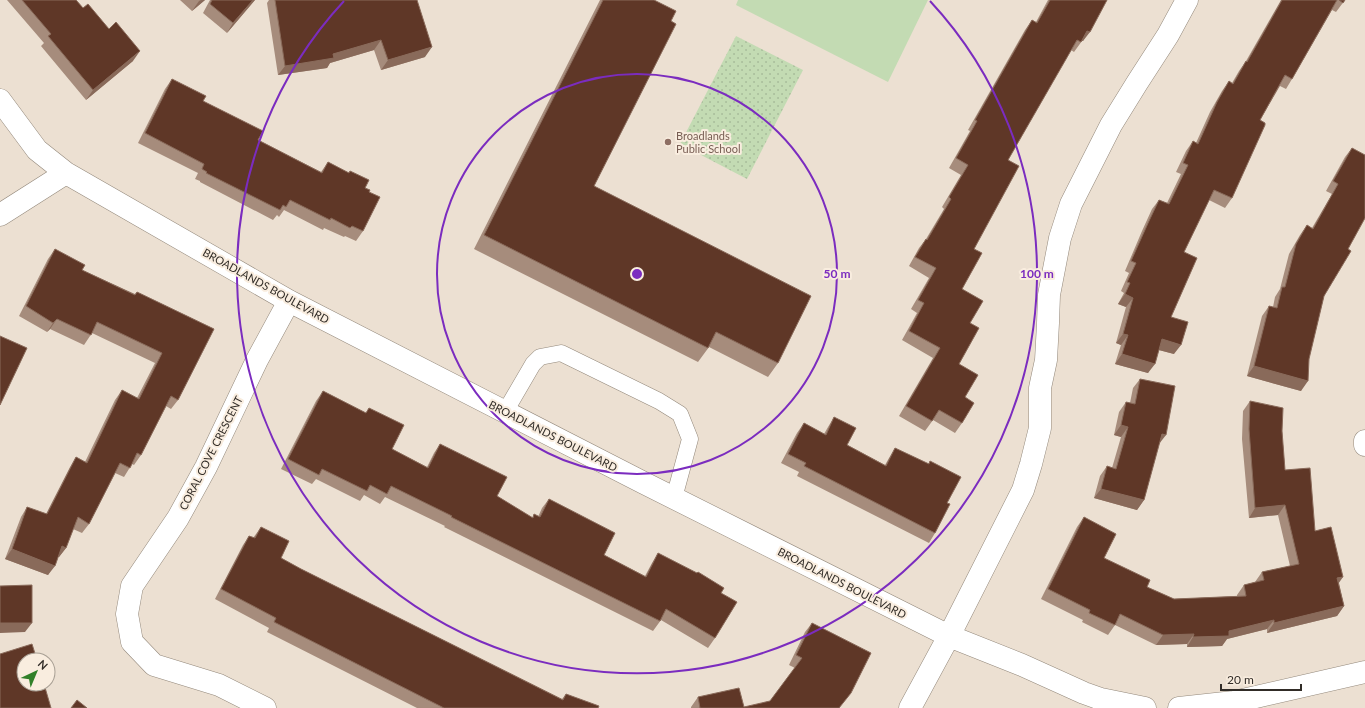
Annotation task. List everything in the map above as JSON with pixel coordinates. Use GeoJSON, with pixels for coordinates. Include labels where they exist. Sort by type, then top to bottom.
{"type":"FeatureCollection","features":[{"type":"Feature","properties":{"kind":"street"},"geometry":{"type":"LineString","coordinates":[[910,708],[1023,490],[1040,428],[1040,388],[1046,360],[1048,295],[1060,238],[1071,204],[1112,125],[1168,35],[1187,0]]}},
{"type":"Feature","properties":{"kind":"street","name":"BROADLANDS BOULEVARD"},"geometry":{"type":"LineString","coordinates":[[0,100],[38,150],[66,173],[289,301],[948,636],[1022,665],[1084,693],[1101,699],[1145,708]]}},
{"type":"Feature","properties":{"kind":"street"},"geometry":{"type":"LineString","coordinates":[[0,215],[66,173]]}},
{"type":"Feature","properties":{"kind":"street","name":"CORAL COVE CRESCENT"},"geometry":{"type":"LineString","coordinates":[[264,708],[219,685],[154,665],[132,642],[127,614],[132,586],[178,518],[206,468],[257,360],[289,301]]}},
{"type":"Feature","properties":{"kind":"street"},"geometry":{"type":"LineString","coordinates":[[1179,708],[1234,702],[1365,672]]}},
{"type":"Feature","properties":{"kind":"lane"},"geometry":{"type":"LineString","coordinates":[[505,412],[536,361],[540,358],[561,353],[659,401],[680,414],[690,439],[674,498]]}},
{"type":"Feature","properties":{"kind":"green space"},"geometry":{"type":"Polygon","coordinates":[[[738,0],[928,0],[888,82],[736,5],[738,0]]]}},
{"type":"Feature","properties":{"kind":"green space"},"geometry":{"type":"Polygon","coordinates":[[[736,36],[803,70],[747,179],[680,144],[736,36]]]}},
{"type":"Feature","properties":{"kind":"building"},"geometry":{"type":"Polygon","coordinates":[[[22,0],[76,0],[83,8],[88,4],[109,29],[116,22],[140,51],[93,90],[48,36],[51,34],[22,0]]]}},
{"type":"Feature","properties":{"kind":"building"},"geometry":{"type":"Polygon","coordinates":[[[212,0],[253,0],[233,23],[210,4],[212,0]]]}},
{"type":"Feature","properties":{"kind":"building"},"geometry":{"type":"Polygon","coordinates":[[[275,0],[417,0],[432,47],[388,60],[381,40],[333,54],[334,58],[285,66],[275,0]]]}},
{"type":"Feature","properties":{"kind":"building"},"geometry":{"type":"Polygon","coordinates":[[[603,0],[654,0],[676,11],[671,21],[676,24],[594,186],[811,296],[778,363],[716,332],[708,348],[484,235],[603,0]]]}},
{"type":"Feature","properties":{"kind":"building"},"geometry":{"type":"Polygon","coordinates":[[[1050,0],[1107,0],[1090,32],[1087,31],[1081,42],[1077,40],[1008,160],[1019,166],[974,249],[982,253],[962,289],[983,301],[970,323],[979,328],[959,364],[978,375],[965,397],[974,403],[962,423],[939,410],[932,421],[906,406],[940,348],[909,331],[924,303],[918,300],[936,268],[915,257],[926,239],[927,240],[951,199],[949,197],[968,165],[956,158],[977,121],[975,120],[1032,20],[1037,23],[1050,0]]]}},
{"type":"Feature","properties":{"kind":"building"},"geometry":{"type":"Polygon","coordinates":[[[1282,0],[1337,0],[1292,79],[1285,75],[1260,120],[1265,123],[1265,125],[1232,198],[1214,190],[1184,252],[1197,258],[1171,317],[1188,322],[1181,345],[1162,339],[1155,364],[1122,354],[1128,335],[1123,334],[1133,298],[1125,294],[1130,283],[1127,282],[1136,263],[1131,261],[1149,221],[1159,200],[1169,204],[1188,165],[1183,163],[1193,141],[1198,144],[1217,102],[1229,81],[1233,84],[1282,0]]]}},
{"type":"Feature","properties":{"kind":"building"},"geometry":{"type":"Polygon","coordinates":[[[172,79],[206,96],[203,101],[263,131],[258,140],[322,173],[328,162],[349,173],[350,171],[369,180],[365,188],[370,190],[369,192],[380,197],[363,231],[352,226],[350,228],[331,218],[330,220],[290,200],[286,207],[283,205],[280,210],[206,173],[207,172],[202,169],[204,164],[145,133],[172,79]]]}},
{"type":"Feature","properties":{"kind":"building"},"geometry":{"type":"Polygon","coordinates":[[[1352,148],[1365,155],[1365,218],[1348,249],[1351,251],[1324,296],[1309,359],[1308,381],[1254,366],[1269,306],[1277,308],[1282,287],[1285,287],[1296,244],[1307,225],[1313,229],[1338,184],[1333,181],[1352,148]]]}},
{"type":"Feature","properties":{"kind":"building"},"geometry":{"type":"Polygon","coordinates":[[[55,249],[85,265],[82,270],[135,295],[137,292],[214,329],[178,400],[171,396],[141,455],[137,453],[130,468],[120,463],[89,524],[78,517],[66,548],[62,546],[55,566],[12,549],[27,507],[47,514],[76,457],[87,463],[122,390],[139,399],[162,353],[97,322],[91,335],[57,319],[53,323],[26,306],[55,249]]]}},
{"type":"Feature","properties":{"kind":"building"},"geometry":{"type":"Polygon","coordinates":[[[0,336],[27,348],[0,405],[0,336]]]}},
{"type":"Feature","properties":{"kind":"building"},"geometry":{"type":"Polygon","coordinates":[[[1140,379],[1175,386],[1166,435],[1162,434],[1144,500],[1101,489],[1107,466],[1116,469],[1128,427],[1121,425],[1126,402],[1135,404],[1140,379]]]}},
{"type":"Feature","properties":{"kind":"building"},"geometry":{"type":"Polygon","coordinates":[[[323,391],[366,413],[369,408],[404,425],[392,449],[428,468],[440,444],[507,477],[497,496],[533,518],[534,514],[540,517],[549,499],[615,533],[604,555],[646,577],[658,553],[697,573],[698,572],[724,588],[721,593],[737,602],[715,638],[666,609],[660,621],[391,486],[387,494],[370,485],[367,491],[322,469],[319,475],[288,459],[323,391]]]}},
{"type":"Feature","properties":{"kind":"building"},"geometry":{"type":"Polygon","coordinates":[[[1250,401],[1283,408],[1282,431],[1285,470],[1310,468],[1315,531],[1331,527],[1343,577],[1337,578],[1344,606],[1274,623],[1274,620],[1229,631],[1229,636],[1193,637],[1194,634],[1163,635],[1120,614],[1115,625],[1089,613],[1090,610],[1048,589],[1084,517],[1116,534],[1104,558],[1150,580],[1147,587],[1174,599],[1246,596],[1244,585],[1264,580],[1262,572],[1299,564],[1285,505],[1255,508],[1249,429],[1250,401]]]}},
{"type":"Feature","properties":{"kind":"building"},"geometry":{"type":"Polygon","coordinates":[[[834,417],[856,428],[847,445],[886,466],[895,448],[929,464],[930,461],[961,477],[947,503],[950,504],[935,533],[804,466],[806,463],[788,454],[804,423],[826,435],[834,417]]]}},
{"type":"Feature","properties":{"kind":"building"},"geometry":{"type":"Polygon","coordinates":[[[261,527],[289,541],[281,558],[301,569],[563,700],[566,694],[599,706],[598,708],[444,708],[274,622],[276,618],[221,589],[249,536],[255,538],[261,527]]]}},
{"type":"Feature","properties":{"kind":"building"},"geometry":{"type":"Polygon","coordinates":[[[32,585],[32,623],[0,623],[0,586],[32,585]]]}},
{"type":"Feature","properties":{"kind":"building"},"geometry":{"type":"Polygon","coordinates":[[[812,623],[871,653],[851,693],[839,708],[700,708],[698,697],[739,688],[744,707],[770,701],[802,658],[796,655],[812,623]]]}},
{"type":"Feature","properties":{"kind":"building"},"geometry":{"type":"Polygon","coordinates":[[[32,644],[34,652],[16,652],[16,692],[46,692],[51,708],[0,708],[0,654],[32,644]]]}},
{"type":"Feature","properties":{"kind":"building"},"geometry":{"type":"Polygon","coordinates":[[[77,700],[87,708],[71,708],[77,700]]]}},
{"type":"Feature","properties":{"kind":"place","name":"Broadlands Public School"},"geometry":{"type":"Point","coordinates":[668,142]}}]}
